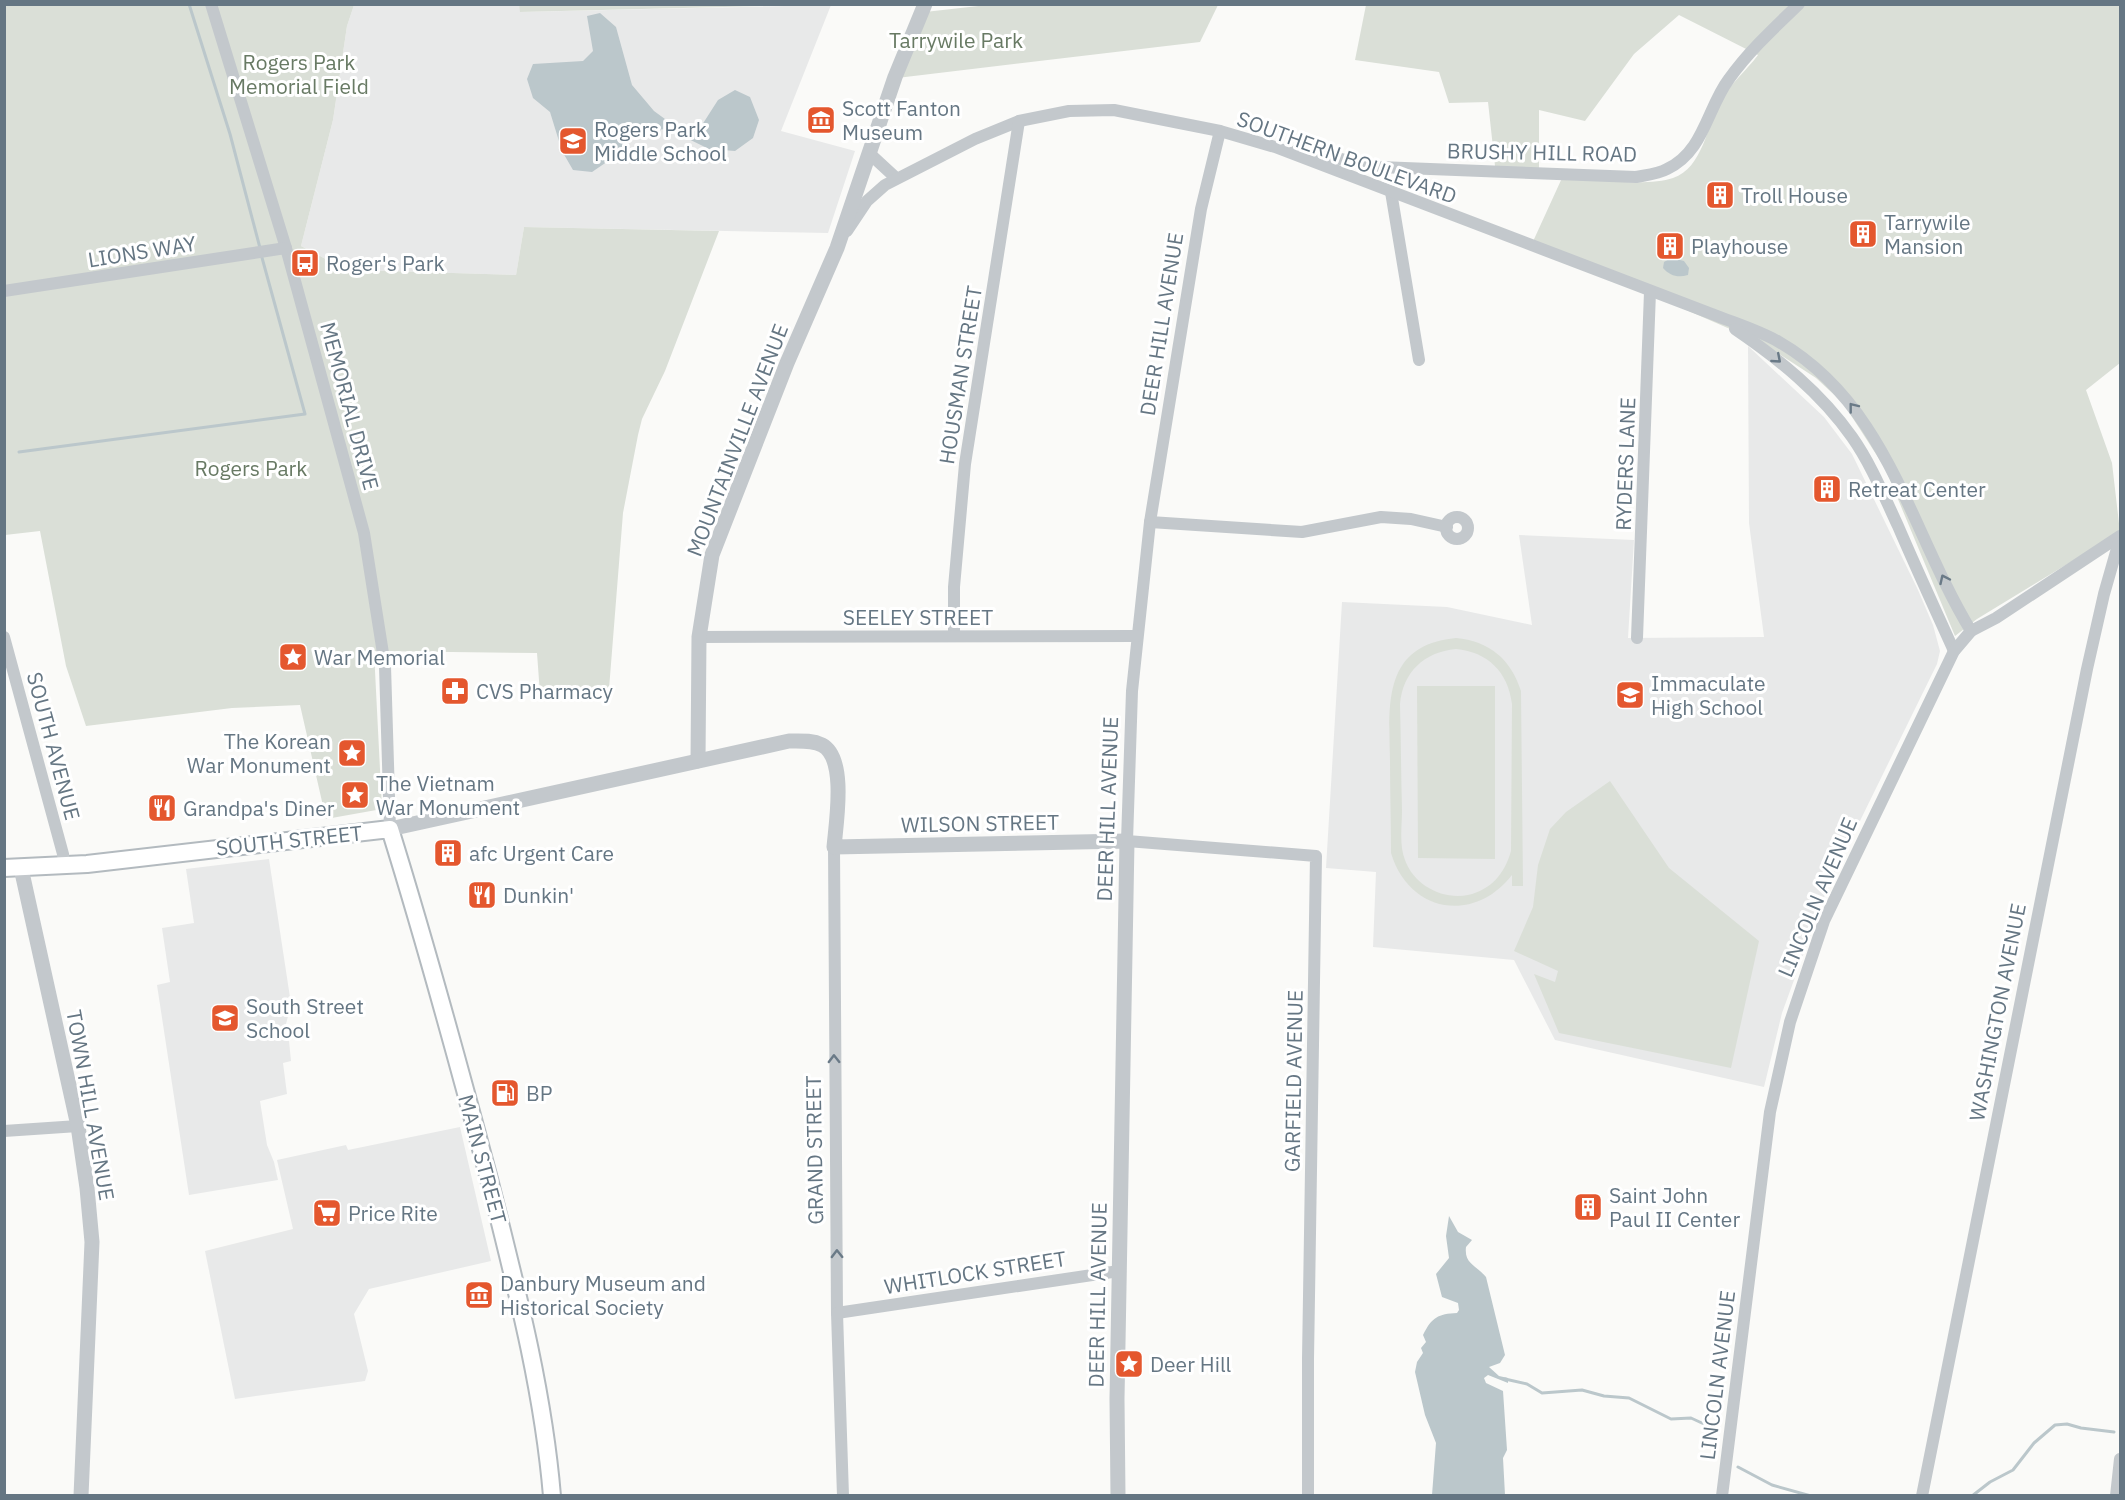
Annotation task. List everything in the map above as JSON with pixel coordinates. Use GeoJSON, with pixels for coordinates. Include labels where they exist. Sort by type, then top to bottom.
{"type":"FeatureCollection","features":[{"type":"Feature","properties":{"kind":"main road","name":"SOUTH STREET"},"geometry":{"type":"LineString","coordinates":[[13,868],[64,866],[390,829]]}},
{"type":"Feature","properties":{"kind":"main road","name":"MAIN STREET"},"geometry":{"type":"LineString","coordinates":[[390,829],[430,958],[511,1266],[541,1406],[552,1496]]}},
{"type":"Feature","properties":{"kind":"street","name":"MEMORIAL DRIVE"},"geometry":{"type":"LineString","coordinates":[[211,4],[286,248],[364,533],[377,601],[385,666],[390,829]]}},
{"type":"Feature","properties":{"kind":"street","name":"MOUNTAINVILLE AVENUE"},"geometry":{"type":"LineString","coordinates":[[698,761],[699,637],[705,588],[722,525],[837,248],[895,78],[925,4]]}},
{"type":"Feature","properties":{"kind":"street","name":"BRUSHY HILL ROAD"},"geometry":{"type":"LineString","coordinates":[[1275,147],[1317,153],[1379,167],[1636,177],[1666,170],[1683,159],[1698,142],[1727,82],[1744,60],[1799,4]]}},
{"type":"Feature","properties":{"kind":"street","name":"SOUTHERN BOULEVARD"},"geometry":{"type":"LineString","coordinates":[[837,248],[867,201],[896,178],[975,139],[1019,121],[1079,109],[1114,110],[1220,131],[1275,147],[1712,314],[1778,342],[1812,365],[1842,393],[1868,426],[1887,457],[1971,631]]}},
{"type":"Feature","properties":{"kind":"street","name":"HOUSMAN STREET"},"geometry":{"type":"LineString","coordinates":[[954,636],[954,586],[965,464],[1019,121]]}},
{"type":"Feature","properties":{"kind":"street","name":"DEER HILL AVENUE"},"geometry":{"type":"LineString","coordinates":[[1118,1496],[1119,1271],[1131,693],[1150,522],[1201,209],[1220,131]]}},
{"type":"Feature","properties":{"kind":"street"},"geometry":{"type":"LineString","coordinates":[[870,154],[896,178]]}},
{"type":"Feature","properties":{"kind":"street"},"geometry":{"type":"LineString","coordinates":[[1391,192],[1419,360]]}},
{"type":"Feature","properties":{"kind":"street","name":"LIONS WAY"},"geometry":{"type":"LineString","coordinates":[[4,291],[286,248]]}},
{"type":"Feature","properties":{"kind":"street","name":"RYDERS LANE"},"geometry":{"type":"LineString","coordinates":[[1637,638],[1650,292]]}},
{"type":"Feature","properties":{"kind":"street","name":"SOUTHERN BOULEVARD"},"geometry":{"type":"LineString","coordinates":[[1712,314],[1776,358],[1828,406],[1852,437],[1870,466],[1954,651]]}},
{"type":"Feature","properties":{"kind":"street"},"geometry":{"type":"LineString","coordinates":[[1150,522],[1302,532],[1381,517],[1411,519],[1446,527]]}},
{"type":"Feature","properties":{"kind":"street"},"geometry":{"type":"LineString","coordinates":[[1954,651],[1971,631],[1996,618],[2121,537]]}},
{"type":"Feature","properties":{"kind":"street","name":"WASHINGTON AVENUE"},"geometry":{"type":"LineString","coordinates":[[1922,1496],[2085,681],[2104,594],[2121,537]]}},
{"type":"Feature","properties":{"kind":"street","name":"SEELEY STREET"},"geometry":{"type":"LineString","coordinates":[[699,637],[1137,636]]}},
{"type":"Feature","properties":{"kind":"street","name":"SOUTH AVENUE"},"geometry":{"type":"LineString","coordinates":[[4,637],[63,854],[64,866]]}},
{"type":"Feature","properties":{"kind":"street","name":"LINCOLN AVENUE"},"geometry":{"type":"LineString","coordinates":[[1722,1496],[1771,1109],[1790,1022],[1824,921],[1954,651]]}},
{"type":"Feature","properties":{"kind":"street","name":"SOUTH STREET"},"geometry":{"type":"LineString","coordinates":[[390,829],[789,741],[824,745],[834,757],[838,777],[837,805]]}},
{"type":"Feature","properties":{"kind":"street","name":"GRAND STREET"},"geometry":{"type":"LineString","coordinates":[[837,805],[834,848],[837,1313],[843,1496]]}},
{"type":"Feature","properties":{"kind":"street","name":"WILSON STREET"},"geometry":{"type":"LineString","coordinates":[[834,848],[1127,841]]}},
{"type":"Feature","properties":{"kind":"street","name":"GARFIELD AVENUE"},"geometry":{"type":"LineString","coordinates":[[1127,841],[1316,856],[1308,1496]]}},
{"type":"Feature","properties":{"kind":"street","name":"TOWN HILL AVENUE"},"geometry":{"type":"LineString","coordinates":[[13,868],[78,1126],[87,1188],[92,1242],[81,1496]]}},
{"type":"Feature","properties":{"kind":"street"},"geometry":{"type":"LineString","coordinates":[[4,1131],[78,1126]]}},
{"type":"Feature","properties":{"kind":"street","name":"WHITLOCK STREET"},"geometry":{"type":"LineString","coordinates":[[837,1313],[1119,1271]]}},
{"type":"Feature","properties":{"kind":"street"},"geometry":{"type":"LineString","coordinates":[[2116,1496],[2121,1459]]}},
{"type":"Feature","properties":{"kind":"shaded area","name":"Rogers Park Middle School"},"geometry":{"type":"Polygon","coordinates":[[[519,4],[521,12],[831,5],[781,131],[855,151],[828,233],[524,227],[516,275],[355,270],[337,265],[301,246],[333,120],[347,26],[354,5],[519,4]]]}},
{"type":"Feature","properties":{"kind":"shaded area"},"geometry":{"type":"Polygon","coordinates":[[[600,13],[616,27],[632,85],[654,111],[680,130],[691,133],[702,125],[718,100],[735,90],[750,97],[759,120],[753,138],[735,151],[709,149],[668,129],[638,131],[617,155],[592,172],[573,170],[562,151],[550,112],[533,98],[527,79],[533,64],[583,61],[593,51],[587,16],[600,13]]]}},
{"type":"Feature","properties":{"kind":"shaded area"},"geometry":{"type":"Polygon","coordinates":[[[1671,258],[1684,261],[1689,268],[1688,275],[1674,276],[1663,268],[1664,262],[1671,258]]]}},
{"type":"Feature","properties":{"kind":"shaded area","name":"Immaculate High School"},"geometry":{"type":"Polygon","coordinates":[[[1748,346],[1824,417],[1852,454],[1918,590],[1933,625],[1940,651],[1937,664],[1829,884],[1782,1013],[1764,1087],[1555,1040],[1514,960],[1373,947],[1376,872],[1326,868],[1342,602],[1447,607],[1532,625],[1519,535],[1634,540],[1628,638],[1764,637],[1749,523],[1748,346]]]}},
{"type":"Feature","properties":{"kind":"shaded area","name":"South Street School"},"geometry":{"type":"Polygon","coordinates":[[[269,859],[291,1004],[284,1032],[289,1041],[291,1061],[283,1063],[287,1094],[260,1101],[267,1145],[278,1180],[189,1195],[157,985],[170,982],[162,928],[194,923],[186,869],[269,859]]]}},
{"type":"Feature","properties":{"kind":"shaded area"},"geometry":{"type":"Polygon","coordinates":[[[460,1127],[491,1261],[369,1289],[354,1314],[368,1371],[365,1381],[235,1399],[205,1251],[293,1229],[277,1160],[346,1145],[348,1150],[460,1127]]]}},
{"type":"Feature","properties":{"kind":"shaded area"},"geometry":{"type":"Polygon","coordinates":[[[1449,1216],[1458,1232],[1472,1240],[1466,1247],[1467,1257],[1486,1277],[1505,1355],[1500,1363],[1489,1367],[1499,1376],[1508,1378],[1508,1383],[1488,1375],[1484,1378],[1486,1383],[1503,1391],[1507,1450],[1503,1458],[1505,1495],[1432,1495],[1436,1443],[1425,1415],[1415,1372],[1417,1362],[1423,1353],[1421,1348],[1426,1342],[1423,1335],[1429,1324],[1440,1316],[1457,1313],[1459,1310],[1458,1303],[1442,1297],[1436,1274],[1449,1258],[1446,1236],[1449,1216]]]}},
{"type":"Feature","properties":{"kind":"green space"},"geometry":{"type":"Polygon","coordinates":[[[519,4],[809,4],[809,5],[520,12],[519,4]]]}},
{"type":"Feature","properties":{"kind":"green space","name":"Tarrywile Park"},"geometry":{"type":"Polygon","coordinates":[[[996,4],[1218,5],[1200,42],[897,78],[925,12],[996,4]]]}},
{"type":"Feature","properties":{"kind":"green space","name":"Rogers Park"},"geometry":{"type":"Polygon","coordinates":[[[5,5],[354,5],[347,26],[333,120],[301,246],[337,265],[355,270],[516,275],[524,227],[719,231],[665,371],[642,419],[638,435],[623,513],[609,689],[540,694],[537,653],[374,651],[382,809],[326,819],[300,705],[232,708],[86,726],[66,666],[40,531],[5,535],[5,5]]]}},
{"type":"Feature","properties":{"kind":"green space"},"geometry":{"type":"Polygon","coordinates":[[[1366,5],[2120,5],[2120,363],[2086,390],[2112,463],[2120,532],[1977,619],[1955,636],[1885,468],[1843,403],[1816,378],[1762,343],[1643,291],[1530,248],[1562,178],[1649,182],[1662,181],[1683,173],[1698,156],[1715,111],[1724,95],[1758,55],[1679,15],[1634,54],[1585,121],[1539,110],[1539,177],[1496,175],[1488,102],[1449,103],[1439,72],[1355,60],[1366,5]]]}},
{"type":"Feature","properties":{"kind":"green space"},"geometry":{"type":"Polygon","coordinates":[[[1456,638],[1479,643],[1505,661],[1521,691],[1523,886],[1512,886],[1512,875],[1497,891],[1480,901],[1462,905],[1444,905],[1427,899],[1412,889],[1400,873],[1391,853],[1389,719],[1391,699],[1402,665],[1414,652],[1432,643],[1456,638]],[[1456,649],[1445,651],[1425,659],[1411,673],[1406,682],[1400,704],[1403,854],[1409,869],[1422,883],[1439,893],[1458,896],[1476,893],[1490,885],[1501,873],[1511,851],[1512,704],[1510,693],[1501,673],[1487,659],[1456,649]]]}},
{"type":"Feature","properties":{"kind":"green space"},"geometry":{"type":"Polygon","coordinates":[[[1417,686],[1495,686],[1495,859],[1418,858],[1417,686]]]}},
{"type":"Feature","properties":{"kind":"green space"},"geometry":{"type":"Polygon","coordinates":[[[1610,781],[1669,868],[1759,941],[1731,1068],[1559,1033],[1534,974],[1555,982],[1558,971],[1514,951],[1533,907],[1538,865],[1550,829],[1566,812],[1610,781]]]}},
{"type":"Feature","properties":{"kind":"waterway"},"geometry":{"type":"LineString","coordinates":[[189,4],[230,134],[260,248]]}},
{"type":"Feature","properties":{"kind":"waterway"},"geometry":{"type":"LineString","coordinates":[[19,452],[305,414],[261,254]]}},
{"type":"Feature","properties":{"kind":"waterway"},"geometry":{"type":"LineString","coordinates":[[1505,1379],[1527,1384],[1542,1393],[1582,1390],[1604,1396],[1629,1398],[1671,1419],[1691,1418],[1717,1430]]}},
{"type":"Feature","properties":{"kind":"waterway"},"geometry":{"type":"LineString","coordinates":[[1972,1496],[1990,1482],[2013,1470],[2034,1443],[2055,1425],[2067,1424],[2114,1432]]}},
{"type":"Feature","properties":{"kind":"waterway"},"geometry":{"type":"LineString","coordinates":[[1738,1467],[1772,1485],[1811,1496]]}},
{"type":"Feature","properties":{"kind":"place","name":"Scott Fanton Museum"},"geometry":{"type":"Point","coordinates":[821,120]}},
{"type":"Feature","properties":{"kind":"place","name":"Rogers Park Middle School"},"geometry":{"type":"Point","coordinates":[573,141]}},
{"type":"Feature","properties":{"kind":"place","name":"Troll House"},"geometry":{"type":"Point","coordinates":[1720,195]}},
{"type":"Feature","properties":{"kind":"place","name":"Tarrywile Mansion"},"geometry":{"type":"Point","coordinates":[1863,234]}},
{"type":"Feature","properties":{"kind":"place","name":"Playhouse"},"geometry":{"type":"Point","coordinates":[1670,246]}},
{"type":"Feature","properties":{"kind":"place","name":"Roger's Park"},"geometry":{"type":"Point","coordinates":[305,263]}},
{"type":"Feature","properties":{"kind":"place","name":"Retreat Center"},"geometry":{"type":"Point","coordinates":[1827,489]}},
{"type":"Feature","properties":{"kind":"place","name":"War Memorial"},"geometry":{"type":"Point","coordinates":[293,657]}},
{"type":"Feature","properties":{"kind":"place","name":"CVS Pharmacy"},"geometry":{"type":"Point","coordinates":[455,691]}},
{"type":"Feature","properties":{"kind":"place","name":"Immaculate High School"},"geometry":{"type":"Point","coordinates":[1630,695]}},
{"type":"Feature","properties":{"kind":"place","name":"The Korean War Monument"},"geometry":{"type":"Point","coordinates":[352,753]}},
{"type":"Feature","properties":{"kind":"place","name":"The Vietnam War Monument"},"geometry":{"type":"Point","coordinates":[355,795]}},
{"type":"Feature","properties":{"kind":"place","name":"Grandpa's Diner"},"geometry":{"type":"Point","coordinates":[162,808]}},
{"type":"Feature","properties":{"kind":"place","name":"afc Urgent Care"},"geometry":{"type":"Point","coordinates":[448,853]}},
{"type":"Feature","properties":{"kind":"place","name":"Dunkin'"},"geometry":{"type":"Point","coordinates":[482,895]}},
{"type":"Feature","properties":{"kind":"place","name":"South Street School"},"geometry":{"type":"Point","coordinates":[225,1018]}},
{"type":"Feature","properties":{"kind":"place","name":"BP"},"geometry":{"type":"Point","coordinates":[505,1093]}},
{"type":"Feature","properties":{"kind":"place","name":"Saint John Paul II Center"},"geometry":{"type":"Point","coordinates":[1588,1207]}},
{"type":"Feature","properties":{"kind":"place","name":"Price Rite"},"geometry":{"type":"Point","coordinates":[327,1213]}},
{"type":"Feature","properties":{"kind":"place","name":"Danbury Museum and Historical Society"},"geometry":{"type":"Point","coordinates":[479,1295]}},
{"type":"Feature","properties":{"kind":"place","name":"Deer Hill"},"geometry":{"type":"Point","coordinates":[1129,1364]}},
{"type":"Feature","properties":{"kind":"park label","name":"Rogers Park Memorial Field"},"geometry":{"type":"Point","coordinates":[299,74]}}]}
